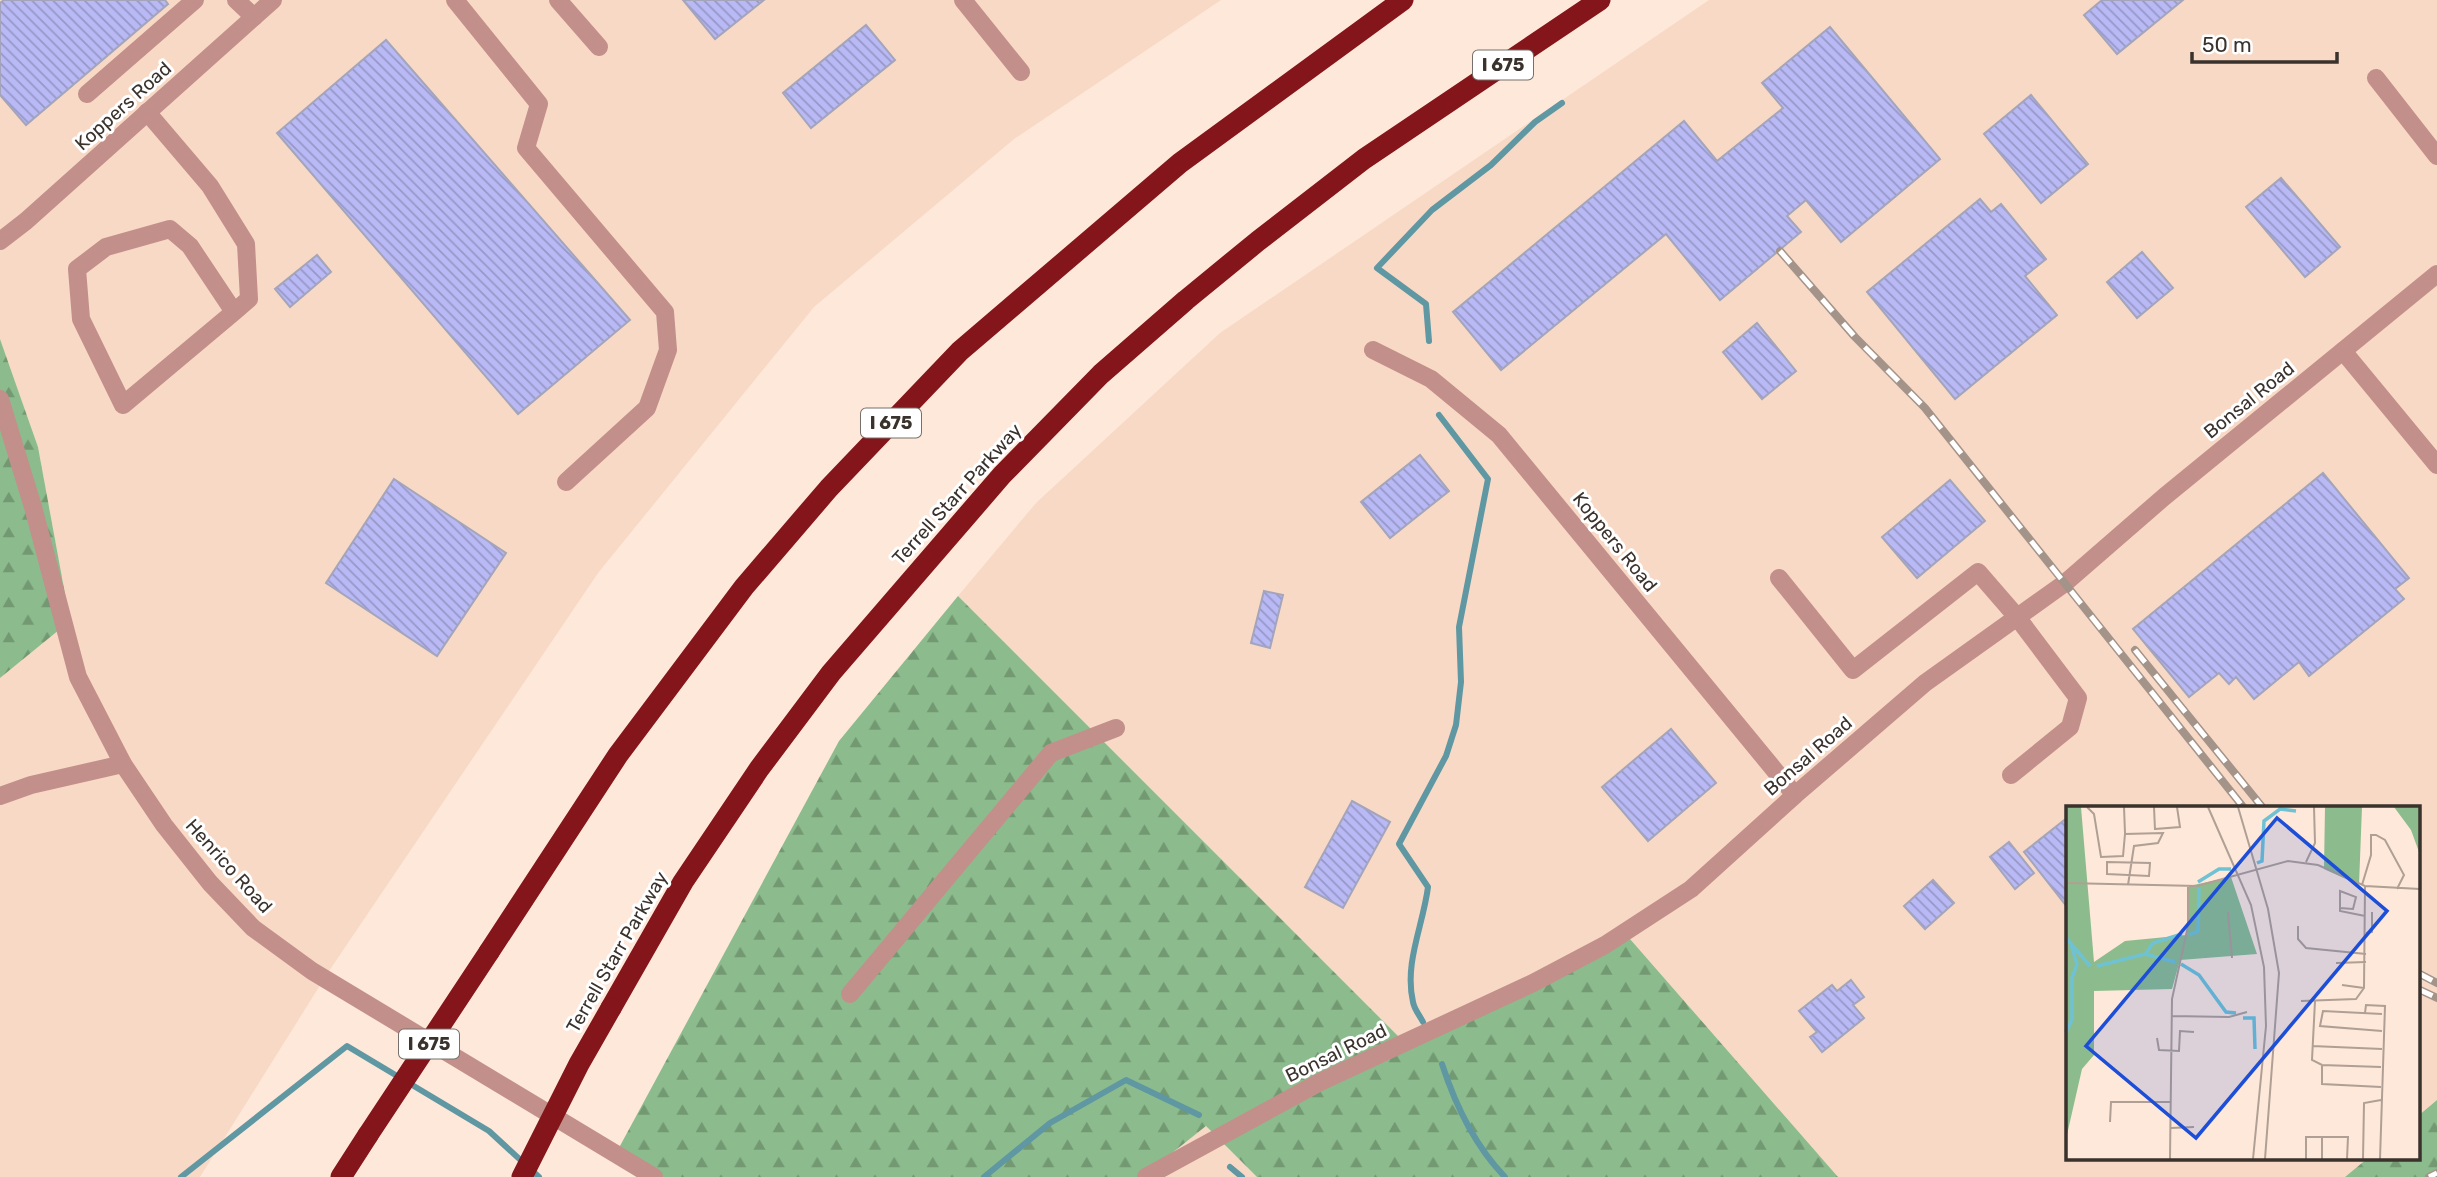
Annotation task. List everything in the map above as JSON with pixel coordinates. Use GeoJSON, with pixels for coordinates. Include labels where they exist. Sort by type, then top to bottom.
{"type":"FeatureCollection","features":[{"type":"Feature","properties":{"kind":"highway","name":"I 675"},"geometry":{"type":"LineString","coordinates":[[341,1177],[618,755],[744,587],[829,488],[960,351],[1180,163],[1403,0]]}},
{"type":"Feature","properties":{"kind":"highway","name":"Terrell Starr Parkway"},"geometry":{"type":"LineString","coordinates":[[522,1177],[567,1087],[683,882],[759,769],[839,663],[1002,475],[1101,374],[1185,300],[1258,241],[1364,159],[1600,0]]}},
{"type":"Feature","properties":{"kind":"street"},"geometry":{"type":"LineString","coordinates":[[87,94],[195,0]]}},
{"type":"Feature","properties":{"kind":"street"},"geometry":{"type":"LineString","coordinates":[[236,0],[254,16]]}},
{"type":"Feature","properties":{"kind":"street","name":"Koppers Road"},"geometry":{"type":"LineString","coordinates":[[0,241],[26,221],[273,0]]}},
{"type":"Feature","properties":{"kind":"street"},"geometry":{"type":"LineString","coordinates":[[455,0],[539,104],[526,148],[665,312],[668,350],[647,408],[566,482]]}},
{"type":"Feature","properties":{"kind":"street"},"geometry":{"type":"LineString","coordinates":[[558,0],[598,47]]}},
{"type":"Feature","properties":{"kind":"street"},"geometry":{"type":"LineString","coordinates":[[963,0],[1021,72]]}},
{"type":"Feature","properties":{"kind":"street"},"geometry":{"type":"LineString","coordinates":[[2376,78],[2437,156]]}},
{"type":"Feature","properties":{"kind":"street"},"geometry":{"type":"LineString","coordinates":[[147,112],[210,187],[246,244],[249,299],[234,312],[123,405],[81,320],[77,269],[106,247],[170,229],[190,246],[234,312]]}},
{"type":"Feature","properties":{"kind":"street","name":"Bonsal Road"},"geometry":{"type":"LineString","coordinates":[[1146,1177],[1320,1082],[1533,983],[1605,945],[1691,889],[1925,683],[2065,583],[2164,497],[2437,274]]}},
{"type":"Feature","properties":{"kind":"street","name":"Koppers Road"},"geometry":{"type":"LineString","coordinates":[[1373,351],[1431,379],[1499,435],[1795,795]]}},
{"type":"Feature","properties":{"kind":"street"},"geometry":{"type":"LineString","coordinates":[[2343,351],[2437,465]]}},
{"type":"Feature","properties":{"kind":"street","name":"Henrico Road"},"geometry":{"type":"LineString","coordinates":[[0,399],[33,507],[78,677],[123,764],[164,825],[210,883],[253,928],[312,971],[654,1177]]}},
{"type":"Feature","properties":{"kind":"street"},"geometry":{"type":"LineString","coordinates":[[1779,578],[1853,670],[1978,572],[2017,617],[2078,698],[2070,727],[2011,775]]}},
{"type":"Feature","properties":{"kind":"street"},"geometry":{"type":"LineString","coordinates":[[850,995],[1051,753],[1116,728]]}},
{"type":"Feature","properties":{"kind":"street"},"geometry":{"type":"LineString","coordinates":[[0,796],[31,785],[123,764]]}},
{"type":"Feature","properties":{"kind":"shaded area"},"geometry":{"type":"Polygon","coordinates":[[[0,0],[1221,0],[1014,139],[814,307],[598,573],[329,971],[200,1177],[0,1177],[0,678],[70,621],[38,447],[0,339],[0,0]]]}},
{"type":"Feature","properties":{"kind":"shaded area"},"geometry":{"type":"Polygon","coordinates":[[[1709,0],[2437,0],[2437,1100],[2420,1114],[2420,806],[2066,806],[2066,1160],[2366,1160],[2345,1177],[1838,1177],[1630,939],[1406,1044],[958,596],[1036,503],[1220,333],[1709,0]]]}},
{"type":"Feature","properties":{"kind":"shaded area"},"geometry":{"type":"Polygon","coordinates":[[[1206,1126],[1257,1177],[1142,1177],[1206,1126]]]}},
{"type":"Feature","properties":{"kind":"green space"},"geometry":{"type":"Polygon","coordinates":[[[0,339],[38,447],[70,621],[0,678],[0,339]]]}},
{"type":"Feature","properties":{"kind":"green space"},"geometry":{"type":"Polygon","coordinates":[[[958,596],[1406,1044],[1630,939],[1838,1177],[1257,1177],[1206,1126],[1142,1177],[645,1177],[614,1157],[839,741],[958,596]]]}},
{"type":"Feature","properties":{"kind":"green space"},"geometry":{"type":"Polygon","coordinates":[[[2437,1100],[2437,1177],[2345,1177],[2366,1160],[2420,1160],[2420,1114],[2437,1100]]]}},
{"type":"Feature","properties":{"kind":"building"},"geometry":{"type":"Polygon","coordinates":[[[4,0],[165,0],[168,4],[26,125],[0,95],[0,3],[4,0]]]}},
{"type":"Feature","properties":{"kind":"building"},"geometry":{"type":"Polygon","coordinates":[[[683,0],[764,0],[715,39],[683,0]]]}},
{"type":"Feature","properties":{"kind":"building"},"geometry":{"type":"Polygon","coordinates":[[[2102,0],[2183,0],[2117,54],[2084,15],[2102,0]]]}},
{"type":"Feature","properties":{"kind":"building"},"geometry":{"type":"Polygon","coordinates":[[[866,25],[895,60],[811,128],[783,93],[866,25]]]}},
{"type":"Feature","properties":{"kind":"building"},"geometry":{"type":"Polygon","coordinates":[[[1830,27],[1940,159],[1841,242],[1806,200],[1787,216],[1801,232],[1720,300],[1666,234],[1501,370],[1453,312],[1684,121],[1717,161],[1783,108],[1762,83],[1830,27]]]}},
{"type":"Feature","properties":{"kind":"building"},"geometry":{"type":"Polygon","coordinates":[[[386,40],[630,320],[518,414],[277,133],[386,40]]]}},
{"type":"Feature","properties":{"kind":"building"},"geometry":{"type":"Polygon","coordinates":[[[2031,95],[2088,164],[2041,203],[1984,134],[2031,95]]]}},
{"type":"Feature","properties":{"kind":"building"},"geometry":{"type":"Polygon","coordinates":[[[2281,178],[2340,247],[2305,277],[2246,207],[2281,178]]]}},
{"type":"Feature","properties":{"kind":"building"},"geometry":{"type":"Polygon","coordinates":[[[1980,199],[1991,212],[2001,204],[2046,259],[2025,276],[2057,315],[1955,399],[1867,292],[1980,199]]]}},
{"type":"Feature","properties":{"kind":"building"},"geometry":{"type":"Polygon","coordinates":[[[2142,252],[2173,288],[2137,318],[2107,282],[2142,252]]]}},
{"type":"Feature","properties":{"kind":"building"},"geometry":{"type":"Polygon","coordinates":[[[317,255],[331,272],[290,307],[275,289],[317,255]]]}},
{"type":"Feature","properties":{"kind":"building"},"geometry":{"type":"Polygon","coordinates":[[[1757,323],[1796,371],[1762,399],[1723,352],[1757,323]]]}},
{"type":"Feature","properties":{"kind":"building"},"geometry":{"type":"Polygon","coordinates":[[[1420,455],[1449,491],[1390,538],[1361,502],[1420,455]]]}},
{"type":"Feature","properties":{"kind":"building"},"geometry":{"type":"Polygon","coordinates":[[[2323,473],[2409,578],[2395,589],[2404,599],[2309,676],[2299,662],[2254,699],[2236,677],[2229,684],[2219,673],[2189,697],[2133,629],[2323,473]]]}},
{"type":"Feature","properties":{"kind":"building"},"geometry":{"type":"Polygon","coordinates":[[[394,479],[506,553],[437,656],[326,583],[394,479]]]}},
{"type":"Feature","properties":{"kind":"building"},"geometry":{"type":"Polygon","coordinates":[[[1950,480],[1985,521],[1917,578],[1882,537],[1950,480]]]}},
{"type":"Feature","properties":{"kind":"building"},"geometry":{"type":"Polygon","coordinates":[[[1264,591],[1283,595],[1270,648],[1251,643],[1264,591]]]}},
{"type":"Feature","properties":{"kind":"building"},"geometry":{"type":"Polygon","coordinates":[[[1671,729],[1716,783],[1648,841],[1602,787],[1671,729]]]}},
{"type":"Feature","properties":{"kind":"building"},"geometry":{"type":"Polygon","coordinates":[[[1352,801],[1390,822],[1343,908],[1305,887],[1352,801]]]}},
{"type":"Feature","properties":{"kind":"building"},"geometry":{"type":"Polygon","coordinates":[[[2066,819],[2066,905],[2024,852],[2066,819]]]}},
{"type":"Feature","properties":{"kind":"building"},"geometry":{"type":"Polygon","coordinates":[[[2009,842],[2034,873],[2015,889],[1990,857],[2009,842]]]}},
{"type":"Feature","properties":{"kind":"building"},"geometry":{"type":"Polygon","coordinates":[[[1933,880],[1954,903],[1925,929],[1904,906],[1933,880]]]}},
{"type":"Feature","properties":{"kind":"building"},"geometry":{"type":"Polygon","coordinates":[[[1851,980],[1864,997],[1853,1005],[1864,1018],[1822,1052],[1810,1037],[1817,1032],[1799,1011],[1832,985],[1837,991],[1851,980]]]}},
{"type":"Feature","properties":{"kind":"waterway"},"geometry":{"type":"LineString","coordinates":[[1429,341],[1426,304],[1377,268],[1432,210],[1491,165],[1535,122],[1562,103]]}},
{"type":"Feature","properties":{"kind":"waterway"},"geometry":{"type":"LineString","coordinates":[[1423,1022],[1414,1005],[1411,973],[1428,887],[1399,844],[1446,756],[1456,725],[1461,682],[1459,627],[1488,479],[1439,415]]}},
{"type":"Feature","properties":{"kind":"waterway"},"geometry":{"type":"LineString","coordinates":[[181,1177],[347,1046],[489,1131],[539,1177]]}},
{"type":"Feature","properties":{"kind":"waterway"},"geometry":{"type":"LineString","coordinates":[[1442,1064],[1467,1124],[1484,1152],[1505,1177]]}},
{"type":"Feature","properties":{"kind":"waterway"},"geometry":{"type":"LineString","coordinates":[[984,1177],[1050,1123],[1126,1080],[1199,1115]]}},
{"type":"Feature","properties":{"kind":"waterway"},"geometry":{"type":"LineString","coordinates":[[1230,1167],[1242,1177]]}},
{"type":"Feature","properties":{"kind":"railway"},"geometry":{"type":"LineString","coordinates":[[1780,251],[1855,337],[1925,408],[2242,806]]}},
{"type":"Feature","properties":{"kind":"railway"},"geometry":{"type":"LineString","coordinates":[[2135,650],[2261,806]]}},
{"type":"Feature","properties":{"kind":"railway"},"geometry":{"type":"LineString","coordinates":[[2420,974],[2437,983]]}},
{"type":"Feature","properties":{"kind":"railway"},"geometry":{"type":"LineString","coordinates":[[2420,990],[2437,998]]}},
{"type":"Feature","properties":{"kind":"railway"},"geometry":{"type":"LineString","coordinates":[[2429,1177],[2437,1173]]}}]}
